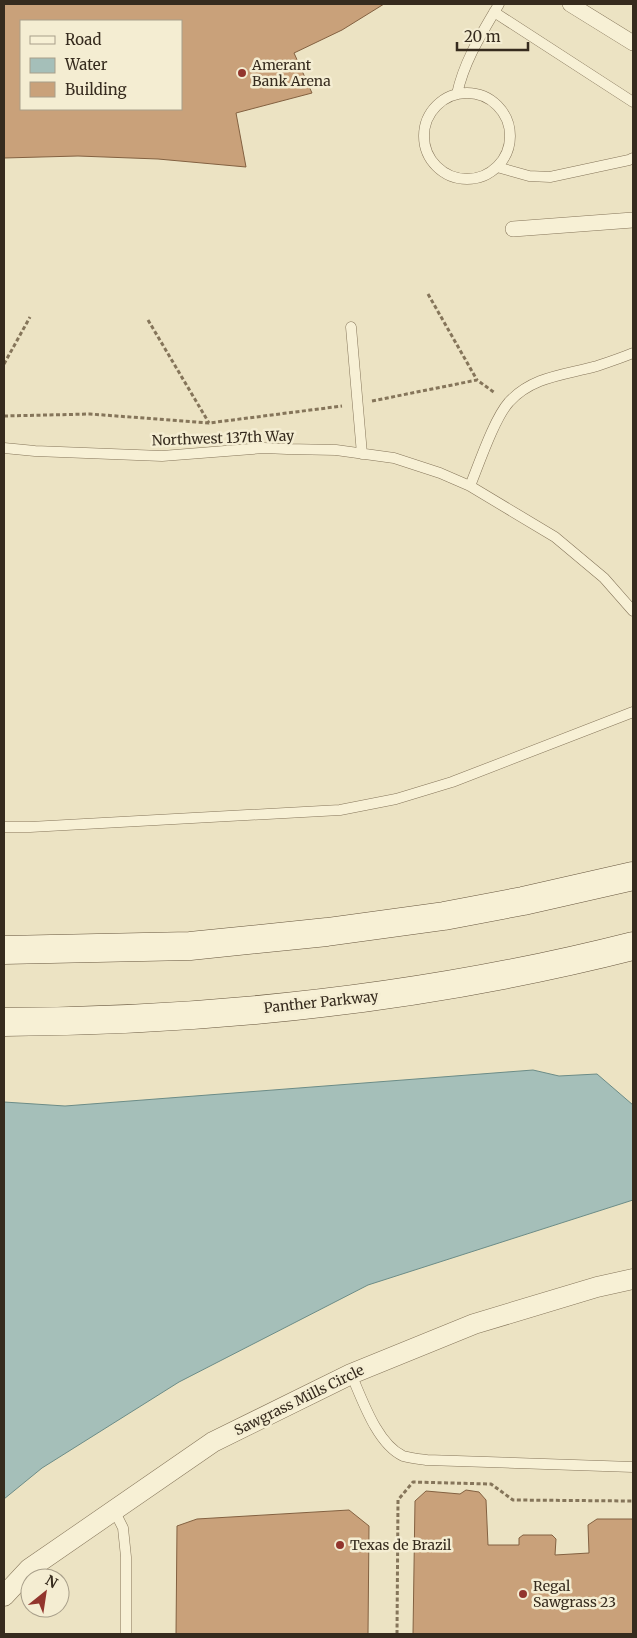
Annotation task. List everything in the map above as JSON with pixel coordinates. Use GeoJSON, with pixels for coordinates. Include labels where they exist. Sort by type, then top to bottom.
{"type":"FeatureCollection","features":[{"type":"Feature","properties":{"kind":"main road"},"geometry":{"type":"LineString","coordinates":[[4,950],[190,946],[327,932],[444,916],[542,897],[633,876]]}},
{"type":"Feature","properties":{"kind":"main road","name":"Panther Parkway"},"geometry":{"type":"LineString","coordinates":[[4,1022],[76,1022],[179,1016],[348,1001],[481,980],[633,946]]}},
{"type":"Feature","properties":{"kind":"street"},"geometry":{"type":"LineString","coordinates":[[570,4],[633,43]]}},
{"type":"Feature","properties":{"kind":"street"},"geometry":{"type":"LineString","coordinates":[[513,229],[633,220]]}},
{"type":"Feature","properties":{"kind":"street","name":"Sawgrass Mills Circle"},"geometry":{"type":"LineString","coordinates":[[4,1596],[29,1570],[213,1442],[351,1374],[474,1324],[597,1287],[633,1280]]}},
{"type":"Feature","properties":{"kind":"lane"},"geometry":{"type":"LineString","coordinates":[[456,94],[460,77],[468,59],[496,8],[633,102]]}},
{"type":"Feature","properties":{"kind":"lane"},"geometry":{"type":"LineString","coordinates":[[472,93],[488,98],[500,109],[508,122],[510,138],[507,154],[497,167],[484,176],[469,179],[453,177],[439,170],[429,158],[424,142],[424,126],[431,112],[442,100],[456,94],[472,93]]}},
{"type":"Feature","properties":{"kind":"lane"},"geometry":{"type":"LineString","coordinates":[[497,167],[529,176],[550,177],[633,158]]}},
{"type":"Feature","properties":{"kind":"lane"},"geometry":{"type":"LineString","coordinates":[[351,327],[362,454]]}},
{"type":"Feature","properties":{"kind":"lane"},"geometry":{"type":"LineString","coordinates":[[470,486],[497,423],[508,403],[524,388],[548,376],[596,366],[633,354]]}},
{"type":"Feature","properties":{"kind":"lane","name":"Northwest 137th Way"},"geometry":{"type":"LineString","coordinates":[[4,448],[158,456],[264,448],[336,450],[394,458],[440,473],[470,486],[555,537],[604,578],[633,611]]}},
{"type":"Feature","properties":{"kind":"lane"},"geometry":{"type":"LineString","coordinates":[[4,827],[340,810],[396,799],[452,782],[633,712]]}},
{"type":"Feature","properties":{"kind":"lane"},"geometry":{"type":"LineString","coordinates":[[351,1374],[369,1415],[388,1446],[404,1456],[427,1460],[633,1467]]}},
{"type":"Feature","properties":{"kind":"lane"},"geometry":{"type":"LineString","coordinates":[[114,1510],[123,1528],[126,1557],[126,1634]]}},
{"type":"Feature","properties":{"kind":"path"},"geometry":{"type":"LineString","coordinates":[[428,294],[477,380],[508,403]]}},
{"type":"Feature","properties":{"kind":"path"},"geometry":{"type":"LineString","coordinates":[[4,364],[30,317]]}},
{"type":"Feature","properties":{"kind":"path"},"geometry":{"type":"LineString","coordinates":[[148,320],[209,423]]}},
{"type":"Feature","properties":{"kind":"path"},"geometry":{"type":"LineString","coordinates":[[4,416],[90,414],[209,423],[358,403],[477,380]]}},
{"type":"Feature","properties":{"kind":"path"},"geometry":{"type":"LineString","coordinates":[[397,1634],[398,1500],[413,1482],[491,1484],[513,1500],[633,1502]]}},
{"type":"Feature","properties":{"kind":"water"},"geometry":{"type":"Polygon","coordinates":[[[533,1070],[559,1076],[597,1074],[633,1105],[633,1200],[368,1285],[179,1382],[42,1468],[4,1499],[4,1102],[65,1106],[533,1070]]]}},
{"type":"Feature","properties":{"kind":"building","name":"Amerant Bank Arena"},"geometry":{"type":"Polygon","coordinates":[[[4,4],[384,4],[342,30],[294,53],[312,93],[236,113],[246,167],[158,159],[78,156],[4,158],[4,4]]]}},
{"type":"Feature","properties":{"kind":"building","name":"Regal Sawgrass 23"},"geometry":{"type":"Polygon","coordinates":[[[466,1490],[479,1492],[486,1500],[488,1545],[519,1545],[519,1538],[523,1535],[552,1535],[556,1539],[555,1555],[589,1553],[588,1525],[597,1519],[633,1519],[633,1634],[413,1634],[415,1501],[426,1491],[460,1494],[466,1490]]]}},
{"type":"Feature","properties":{"kind":"building"},"geometry":{"type":"Polygon","coordinates":[[[349,1510],[369,1526],[368,1634],[176,1634],[177,1526],[197,1519],[349,1510]]]}},
{"type":"Feature","properties":{"kind":"place","name":"Amerant Bank Arena"},"geometry":{"type":"Point","coordinates":[242,73]}},
{"type":"Feature","properties":{"kind":"place","name":"Texas de Brazil"},"geometry":{"type":"Point","coordinates":[340,1545]}},
{"type":"Feature","properties":{"kind":"place","name":"Regal Sawgrass 23"},"geometry":{"type":"Point","coordinates":[523,1594]}}]}
